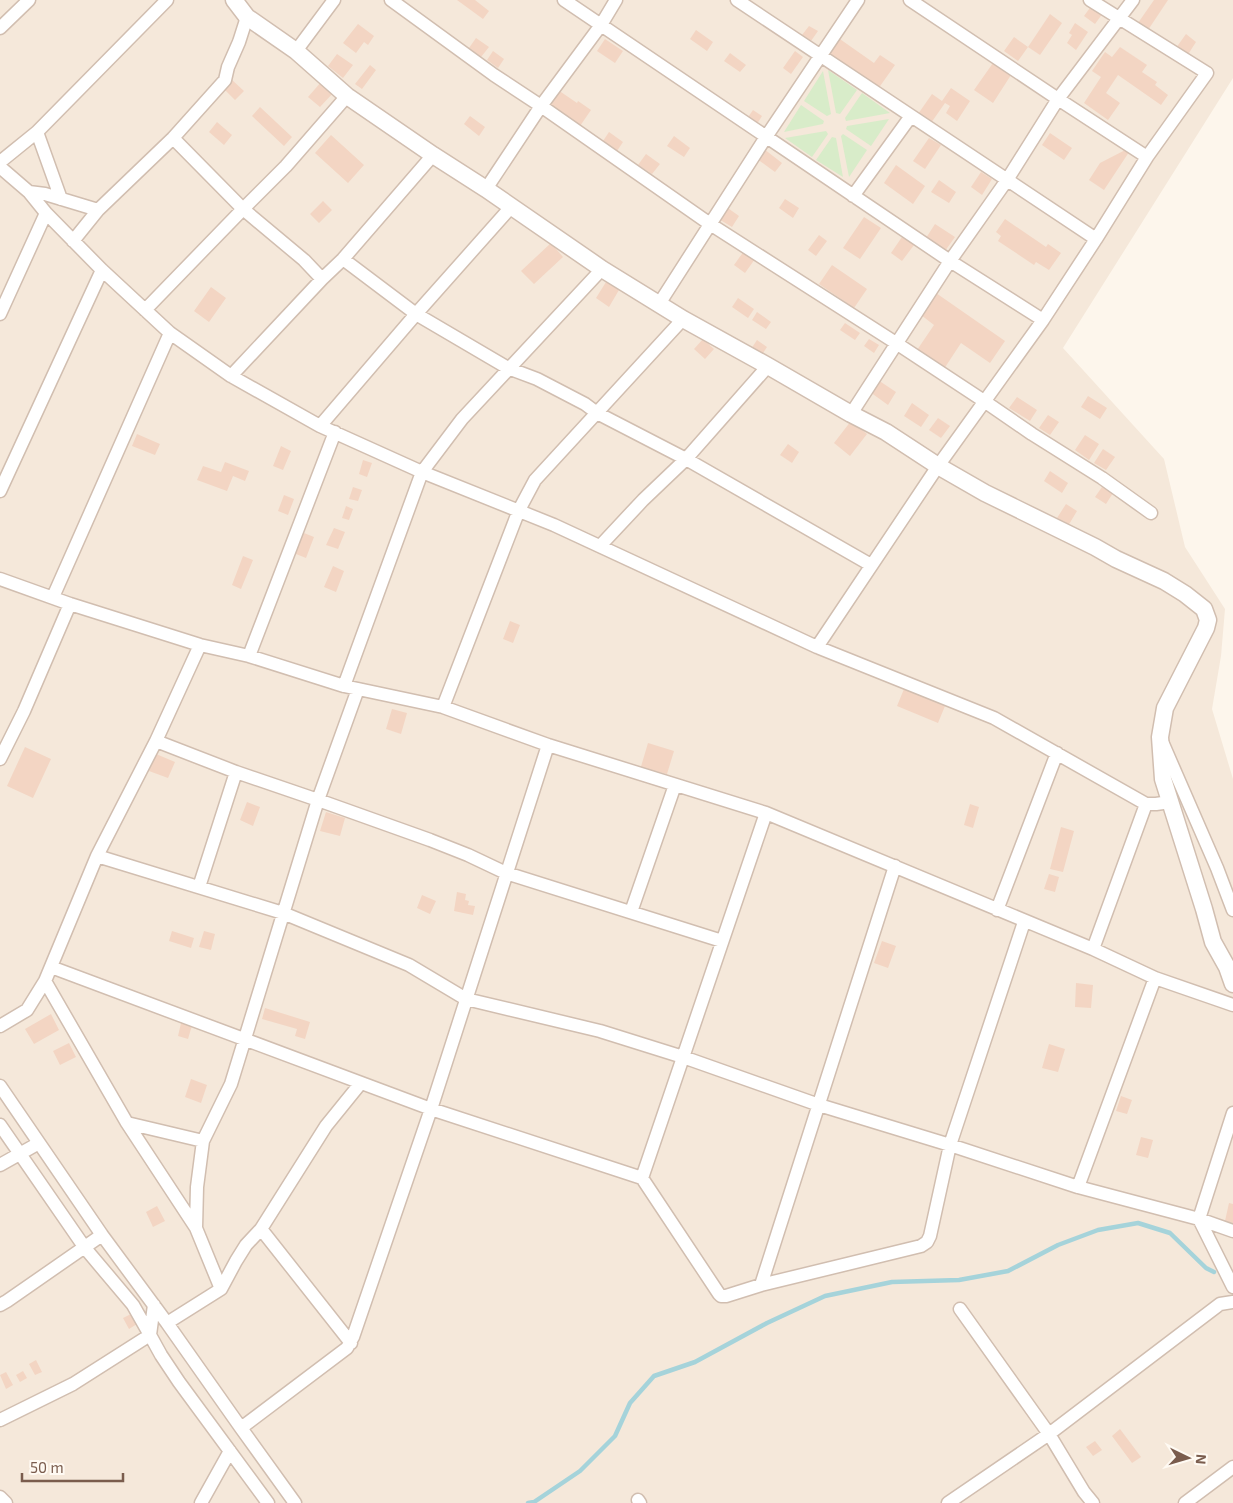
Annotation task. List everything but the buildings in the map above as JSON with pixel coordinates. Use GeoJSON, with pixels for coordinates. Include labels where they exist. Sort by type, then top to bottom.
{"type":"FeatureCollection","features":[{"type":"Feature","properties":{"kind":"street"},"geometry":{"type":"LineString","coordinates":[[0,28],[29,0]]}},
{"type":"Feature","properties":{"kind":"street"},"geometry":{"type":"LineString","coordinates":[[0,162],[37,132],[167,0]]}},
{"type":"Feature","properties":{"kind":"street"},"geometry":{"type":"LineString","coordinates":[[234,0],[246,17],[296,51],[347,96],[602,269],[683,319],[886,432],[938,466],[985,493],[1164,581],[1186,594],[1204,609],[1208,620],[1206,628],[1165,708],[1160,737],[1163,780],[1213,942],[1227,967],[1233,984]]}},
{"type":"Feature","properties":{"kind":"street"},"geometry":{"type":"LineString","coordinates":[[296,51],[334,0]]}},
{"type":"Feature","properties":{"kind":"street"},"geometry":{"type":"LineString","coordinates":[[391,0],[494,75],[710,224],[896,343],[1121,491],[1150,513]]}},
{"type":"Feature","properties":{"kind":"street"},"geometry":{"type":"LineString","coordinates":[[564,0],[950,261],[1043,320]]}},
{"type":"Feature","properties":{"kind":"street"},"geometry":{"type":"LineString","coordinates":[[486,189],[541,106],[601,25],[616,0]]}},
{"type":"Feature","properties":{"kind":"street"},"geometry":{"type":"LineString","coordinates":[[737,0],[1096,239]]}},
{"type":"Feature","properties":{"kind":"street"},"geometry":{"type":"LineString","coordinates":[[659,304],[766,137],[858,0]]}},
{"type":"Feature","properties":{"kind":"street"},"geometry":{"type":"LineString","coordinates":[[910,0],[1058,100],[1147,157]]}},
{"type":"Feature","properties":{"kind":"street"},"geometry":{"type":"LineString","coordinates":[[817,647],[938,466],[1043,320],[1147,157],[1207,73],[1090,0]]}},
{"type":"Feature","properties":{"kind":"street"},"geometry":{"type":"LineString","coordinates":[[851,414],[950,261],[1007,180],[1058,100],[1132,0]]}},
{"type":"Feature","properties":{"kind":"street"},"geometry":{"type":"LineString","coordinates":[[73,241],[98,210],[173,138],[225,80],[246,17]]}},
{"type":"Feature","properties":{"kind":"street"},"geometry":{"type":"LineString","coordinates":[[145,310],[286,166],[347,96]]}},
{"type":"Feature","properties":{"kind":"street"},"geometry":{"type":"LineString","coordinates":[[853,196],[911,116]]}},
{"type":"Feature","properties":{"kind":"street"},"geometry":{"type":"LineString","coordinates":[[37,132],[61,199]]}},
{"type":"Feature","properties":{"kind":"street"},"geometry":{"type":"LineString","coordinates":[[173,138],[243,209],[304,260],[322,279]]}},
{"type":"Feature","properties":{"kind":"street"},"geometry":{"type":"LineString","coordinates":[[231,376],[343,259],[433,155]]}},
{"type":"Feature","properties":{"kind":"street"},"geometry":{"type":"LineString","coordinates":[[0,167],[29,192],[46,213],[102,270],[170,333],[231,376],[320,426],[422,472],[519,510],[600,546],[817,647],[994,718],[1146,804],[1170,802]]}},
{"type":"Feature","properties":{"kind":"street"},"geometry":{"type":"LineString","coordinates":[[29,192],[44,194],[98,210]]}},
{"type":"Feature","properties":{"kind":"street"},"geometry":{"type":"LineString","coordinates":[[320,426],[511,207]]}},
{"type":"Feature","properties":{"kind":"street"},"geometry":{"type":"LineString","coordinates":[[0,314],[46,213]]}},
{"type":"Feature","properties":{"kind":"street"},"geometry":{"type":"LineString","coordinates":[[343,259],[416,314],[508,368],[537,379],[585,404],[597,413],[686,459],[871,565]]}},
{"type":"Feature","properties":{"kind":"street"},"geometry":{"type":"LineString","coordinates":[[344,686],[422,472],[462,418],[602,269]]}},
{"type":"Feature","properties":{"kind":"street"},"geometry":{"type":"LineString","coordinates":[[0,491],[102,270]]}},
{"type":"Feature","properties":{"kind":"street"},"geometry":{"type":"LineString","coordinates":[[443,707],[519,510],[535,480],[683,319]]}},
{"type":"Feature","properties":{"kind":"street"},"geometry":{"type":"LineString","coordinates":[[53,598],[170,333]]}},
{"type":"Feature","properties":{"kind":"street"},"geometry":{"type":"LineString","coordinates":[[600,546],[643,500],[686,459],[768,366]]}},
{"type":"Feature","properties":{"kind":"street"},"geometry":{"type":"LineString","coordinates":[[249,656],[335,432]]}},
{"type":"Feature","properties":{"kind":"street"},"geometry":{"type":"LineString","coordinates":[[0,579],[70,604],[200,645],[249,656],[344,686],[443,707],[548,745],[766,813],[1024,922],[1093,949],[1154,978],[1233,1005]]}},
{"type":"Feature","properties":{"kind":"street"},"geometry":{"type":"LineString","coordinates":[[0,759],[24,711],[70,604]]}},
{"type":"Feature","properties":{"kind":"street"},"geometry":{"type":"LineString","coordinates":[[0,1026],[27,1010],[45,981],[97,856],[156,741],[200,645]]}},
{"type":"Feature","properties":{"kind":"street"},"geometry":{"type":"LineString","coordinates":[[196,1228],[197,1188],[203,1141],[231,1084],[318,800],[358,689]]}},
{"type":"Feature","properties":{"kind":"street"},"geometry":{"type":"LineString","coordinates":[[1160,737],[1218,868],[1233,910]]}},
{"type":"Feature","properties":{"kind":"street"},"geometry":{"type":"LineString","coordinates":[[156,741],[236,772],[460,852],[506,873],[722,941]]}},
{"type":"Feature","properties":{"kind":"street"},"geometry":{"type":"LineString","coordinates":[[240,1428],[347,1348],[351,1343],[431,1109],[548,745]]}},
{"type":"Feature","properties":{"kind":"street"},"geometry":{"type":"LineString","coordinates":[[997,910],[1058,753]]}},
{"type":"Feature","properties":{"kind":"street"},"geometry":{"type":"LineString","coordinates":[[199,887],[236,772]]}},
{"type":"Feature","properties":{"kind":"street"},"geometry":{"type":"LineString","coordinates":[[631,912],[675,784]]}},
{"type":"Feature","properties":{"kind":"street"},"geometry":{"type":"LineString","coordinates":[[1093,949],[1146,804]]}},
{"type":"Feature","properties":{"kind":"street"},"geometry":{"type":"LineString","coordinates":[[642,1178],[766,813]]}},
{"type":"Feature","properties":{"kind":"street"},"geometry":{"type":"LineString","coordinates":[[97,856],[283,912],[409,965],[466,999],[600,1031],[683,1057],[819,1105],[1078,1187],[1199,1219],[1233,1231]]}},
{"type":"Feature","properties":{"kind":"street"},"geometry":{"type":"LineString","coordinates":[[761,1285],[895,866]]}},
{"type":"Feature","properties":{"kind":"street"},"geometry":{"type":"LineString","coordinates":[[51,967],[360,1084],[642,1178],[721,1296],[730,1296],[761,1285],[921,1246],[927,1242],[930,1236],[950,1145],[1024,922]]}},
{"type":"Feature","properties":{"kind":"street"},"geometry":{"type":"LineString","coordinates":[[1078,1187],[1154,978]]}},
{"type":"Feature","properties":{"kind":"street"},"geometry":{"type":"LineString","coordinates":[[45,981],[127,1123],[196,1228],[221,1289]]}},
{"type":"Feature","properties":{"kind":"street"},"geometry":{"type":"LineString","coordinates":[[167,1323],[221,1289],[246,1245],[261,1229],[326,1126],[360,1084]]}},
{"type":"Feature","properties":{"kind":"street"},"geometry":{"type":"LineString","coordinates":[[0,1086],[102,1236],[154,1305],[295,1503]]}},
{"type":"Feature","properties":{"kind":"street"},"geometry":{"type":"LineString","coordinates":[[1233,1112],[1199,1219],[1233,1287]]}},
{"type":"Feature","properties":{"kind":"street"},"geometry":{"type":"LineString","coordinates":[[127,1123],[203,1141]]}},
{"type":"Feature","properties":{"kind":"street"},"geometry":{"type":"LineString","coordinates":[[0,1126],[85,1248],[133,1305],[179,1382],[268,1503]]}},
{"type":"Feature","properties":{"kind":"street"},"geometry":{"type":"LineString","coordinates":[[0,1165],[39,1143]]}},
{"type":"Feature","properties":{"kind":"street"},"geometry":{"type":"LineString","coordinates":[[261,1229],[351,1343]]}},
{"type":"Feature","properties":{"kind":"street"},"geometry":{"type":"LineString","coordinates":[[0,1305],[102,1236]]}},
{"type":"Feature","properties":{"kind":"street"},"geometry":{"type":"LineString","coordinates":[[948,1503],[1049,1434],[1220,1304],[1233,1302]]}},
{"type":"Feature","properties":{"kind":"street"},"geometry":{"type":"LineString","coordinates":[[150,1336],[154,1305]]}},
{"type":"Feature","properties":{"kind":"street"},"geometry":{"type":"LineString","coordinates":[[960,1309],[1049,1434],[1084,1492],[1093,1503]]}},
{"type":"Feature","properties":{"kind":"street"},"geometry":{"type":"LineString","coordinates":[[0,1420],[73,1384],[150,1336]]}},
{"type":"Feature","properties":{"kind":"street"},"geometry":{"type":"LineString","coordinates":[[202,1503],[230,1451]]}},
{"type":"Feature","properties":{"kind":"street"},"geometry":{"type":"LineString","coordinates":[[1185,1503],[1233,1467]]}},
{"type":"Feature","properties":{"kind":"street"},"geometry":{"type":"LineString","coordinates":[[0,1497],[6,1503]]}},
{"type":"Feature","properties":{"kind":"shaded area"},"geometry":{"type":"Polygon","coordinates":[[[0,0],[1233,0],[1233,78],[1063,348],[1164,459],[1185,547],[1225,609],[1221,656],[1212,709],[1233,779],[1233,1503],[0,1503],[0,0]]]}},
{"type":"Feature","properties":{"kind":"green space"},"geometry":{"type":"Polygon","coordinates":[[[828,70],[857,90],[840,114],[836,113],[828,70]]]}},
{"type":"Feature","properties":{"kind":"green space"},"geometry":{"type":"Polygon","coordinates":[[[823,71],[831,114],[827,116],[804,101],[823,71]]]}},
{"type":"Feature","properties":{"kind":"green space"},"geometry":{"type":"Polygon","coordinates":[[[862,93],[890,113],[846,121],[845,118],[862,93]]]}},
{"type":"Feature","properties":{"kind":"green space"},"geometry":{"type":"Polygon","coordinates":[[[801,105],[824,121],[823,124],[784,132],[801,105]]]}},
{"type":"Feature","properties":{"kind":"green space"},"geometry":{"type":"Polygon","coordinates":[[[889,119],[871,146],[846,129],[847,126],[889,119]]]}},
{"type":"Feature","properties":{"kind":"green space"},"geometry":{"type":"Polygon","coordinates":[[[826,131],[828,134],[812,157],[785,138],[826,131]]]}},
{"type":"Feature","properties":{"kind":"green space"},"geometry":{"type":"Polygon","coordinates":[[[843,134],[867,150],[849,177],[841,136],[843,134]]]}},
{"type":"Feature","properties":{"kind":"green space"},"geometry":{"type":"Polygon","coordinates":[[[832,137],[836,138],[843,177],[816,160],[832,137]]]}},
{"type":"Feature","properties":{"kind":"waterway"},"geometry":{"type":"LineString","coordinates":[[528,1503],[534,1502],[580,1471],[615,1436],[630,1403],[654,1376],[695,1362],[767,1323],[825,1296],[892,1282],[959,1280],[1008,1271],[1058,1245],[1098,1230],[1138,1223],[1170,1233],[1206,1268],[1214,1272]]}}]}
